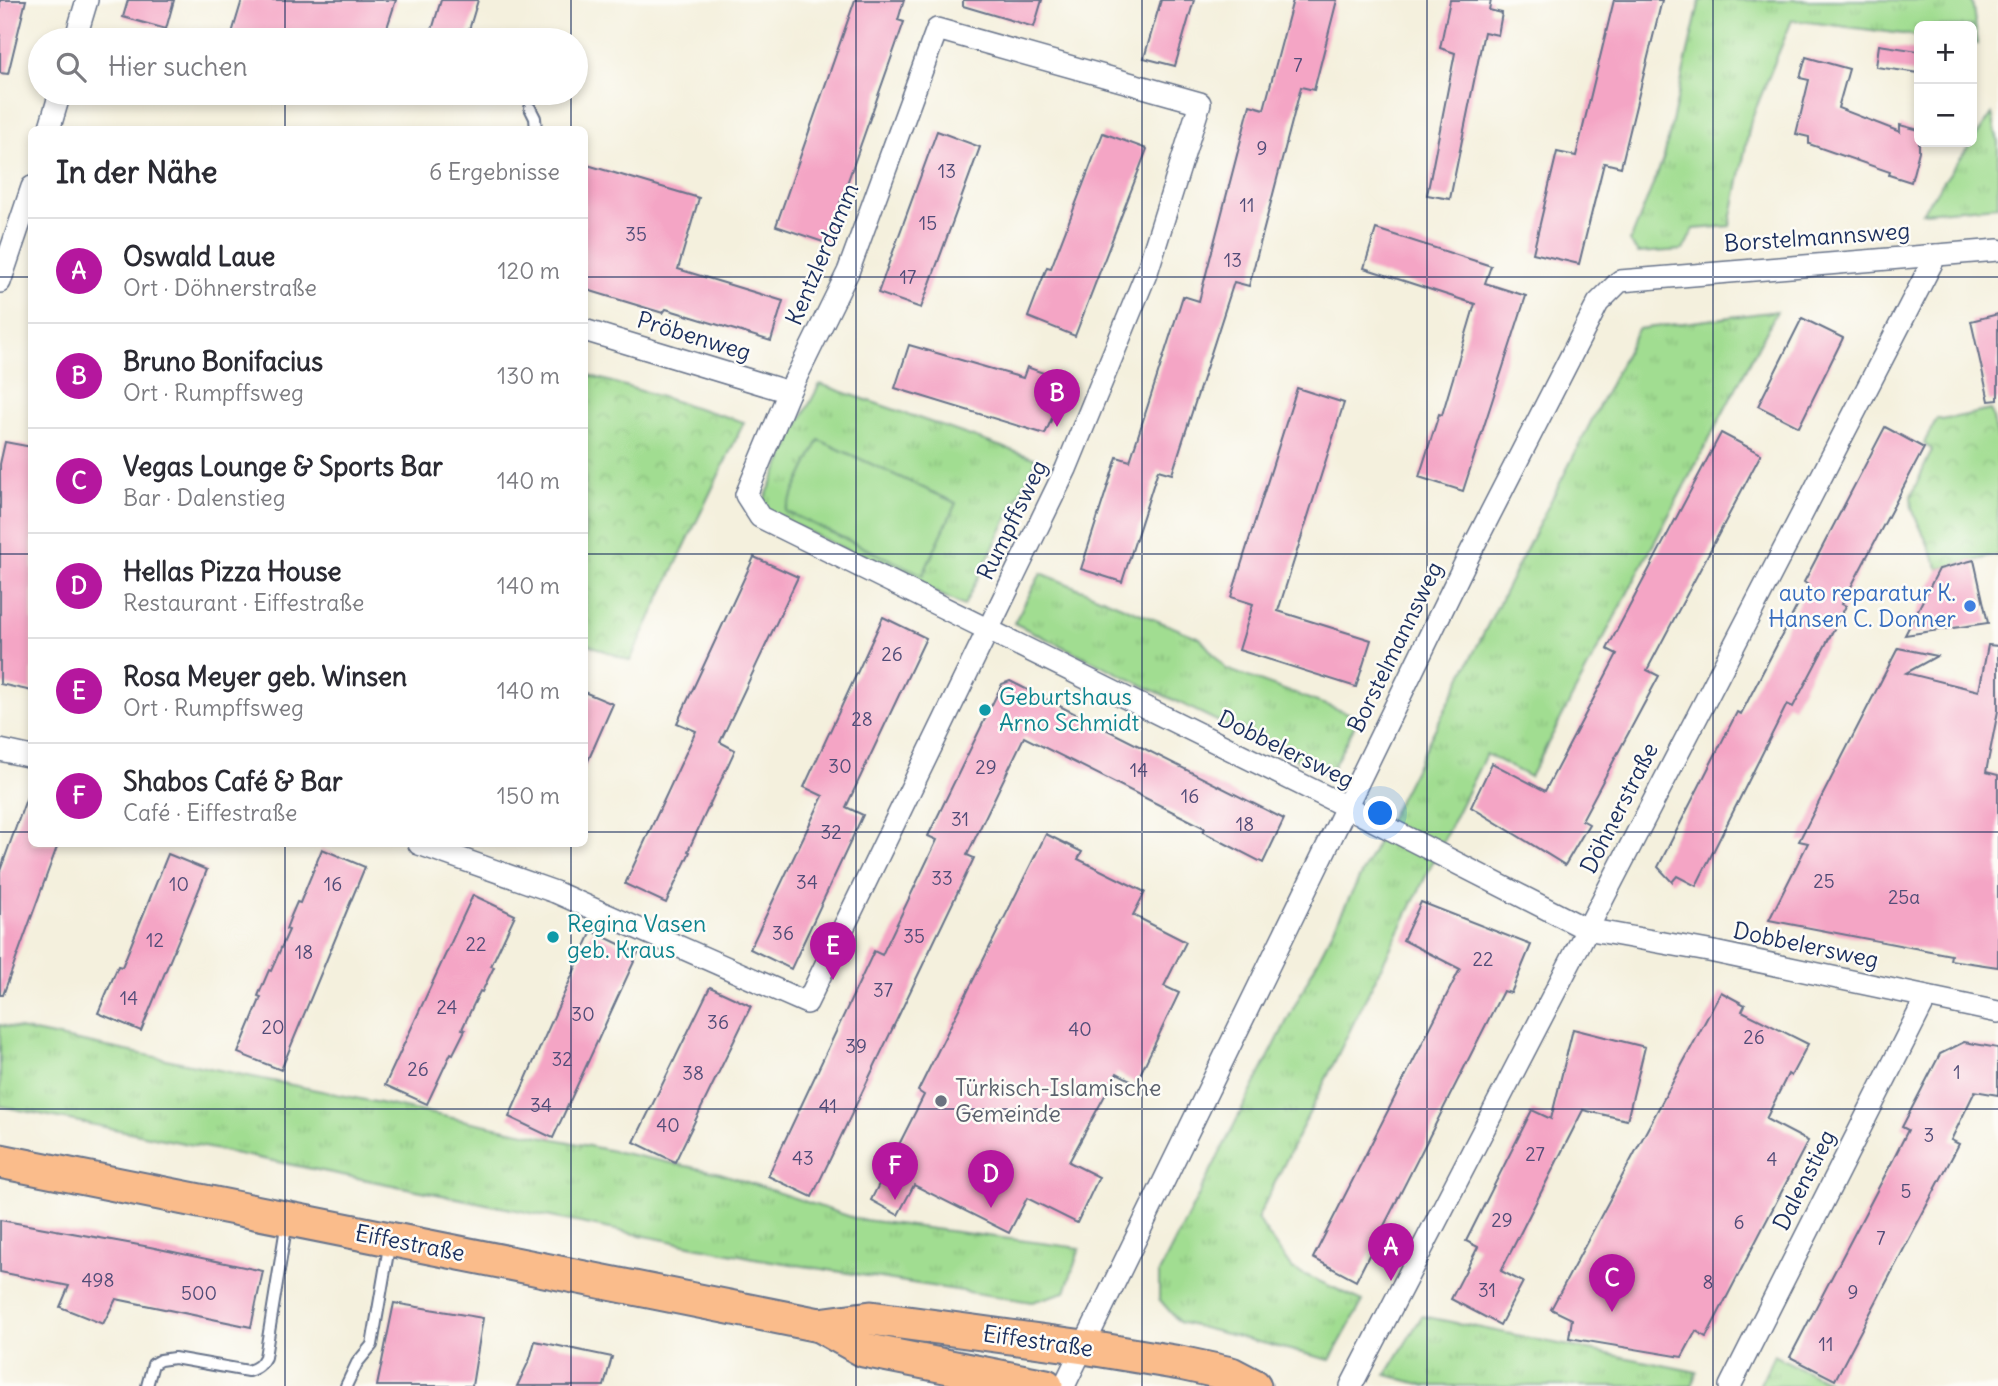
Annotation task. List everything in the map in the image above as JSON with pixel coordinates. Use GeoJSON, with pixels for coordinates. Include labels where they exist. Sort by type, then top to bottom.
{"type":"FeatureCollection","features":[{"type":"Feature","properties":{"kind":"main road","name":"Eiffestraße"},"geometry":{"type":"LineString","coordinates":[[1,1161],[818,1325],[864,1349],[1046,1386]]}},
{"type":"Feature","properties":{"kind":"main road","name":"Eiffestraße"},"geometry":{"type":"LineString","coordinates":[[818,1325],[871,1318],[1084,1347],[1231,1374],[1254,1386]]}},
{"type":"Feature","properties":{"kind":"street"},"geometry":{"type":"LineString","coordinates":[[79,28],[87,0]]}},
{"type":"Feature","properties":{"kind":"street","name":"Kentzlerdamm"},"geometry":{"type":"LineString","coordinates":[[746,495],[789,392],[848,272],[937,29]]}},
{"type":"Feature","properties":{"kind":"street","name":"Rumpffsweg"},"geometry":{"type":"LineString","coordinates":[[428,847],[555,892],[807,1003],[1066,469],[1129,319],[1162,229],[1200,103],[937,29]]}},
{"type":"Feature","properties":{"kind":"street"},"geometry":{"type":"LineString","coordinates":[[50,126],[56,105]]}},
{"type":"Feature","properties":{"kind":"street"},"geometry":{"type":"LineString","coordinates":[[0,282],[28,199]]}},
{"type":"Feature","properties":{"kind":"street","name":"Borstelmannsweg"},"geometry":{"type":"LineString","coordinates":[[1064,1386],[1462,569],[1598,303],[1620,281],[1998,250]]}},
{"type":"Feature","properties":{"kind":"street","name":"Döhnerstraße"},"geometry":{"type":"LineString","coordinates":[[1351,1386],[1936,254]]}},
{"type":"Feature","properties":{"kind":"street","name":"Pröbenweg"},"geometry":{"type":"LineString","coordinates":[[588,331],[789,392]]}},
{"type":"Feature","properties":{"kind":"street","name":"Dobbelersweg"},"geometry":{"type":"LineString","coordinates":[[746,495],[760,517],[1347,807],[1586,929],[1714,952],[1998,1012]]}},
{"type":"Feature","properties":{"kind":"street"},"geometry":{"type":"LineString","coordinates":[[0,750],[28,756]]}},
{"type":"Feature","properties":{"kind":"street","name":"Dalenstieg"},"geometry":{"type":"LineString","coordinates":[[1731,1386],[1926,998]]}},
{"type":"Feature","properties":{"kind":"lane"},"geometry":{"type":"LineString","coordinates":[[530,108],[536,126]]}},
{"type":"Feature","properties":{"kind":"lane"},"geometry":{"type":"LineString","coordinates":[[147,1386],[153,1364],[168,1358],[248,1371],[262,1363],[287,1218]]}},
{"type":"Feature","properties":{"kind":"lane"},"geometry":{"type":"LineString","coordinates":[[346,1386],[357,1363],[372,1345],[391,1239]]}},
{"type":"Feature","properties":{"kind":"green space"},"geometry":{"type":"Polygon","coordinates":[[[1700,0],[1972,0],[1975,21],[1914,21],[1914,35],[1792,20],[1751,120],[1730,226],[1694,229],[1683,250],[1638,253],[1630,242],[1664,157],[1700,0]]]}},
{"type":"Feature","properties":{"kind":"green space"},"geometry":{"type":"Polygon","coordinates":[[[1992,114],[1998,142],[1998,206],[1922,212],[1968,147],[1977,147],[1977,135],[1992,114]]]}},
{"type":"Feature","properties":{"kind":"green space"},"geometry":{"type":"Polygon","coordinates":[[[1777,311],[1530,777],[1486,754],[1257,1219],[1292,1269],[1363,1301],[1330,1360],[1179,1322],[1159,1299],[1159,1273],[1638,329],[1777,311]]]}},
{"type":"Feature","properties":{"kind":"green space"},"geometry":{"type":"Polygon","coordinates":[[[588,375],[744,422],[630,661],[588,644],[588,375]]]}},
{"type":"Feature","properties":{"kind":"green space"},"geometry":{"type":"Polygon","coordinates":[[[820,384],[1037,459],[964,606],[760,509],[797,427],[820,384]]]}},
{"type":"Feature","properties":{"kind":"green space"},"geometry":{"type":"Polygon","coordinates":[[[1991,410],[1998,440],[1998,555],[1939,569],[1912,509],[1911,496],[1932,450],[1924,443],[1937,418],[1942,420],[1991,410]]]}},
{"type":"Feature","properties":{"kind":"green space"},"geometry":{"type":"Polygon","coordinates":[[[819,440],[956,503],[923,575],[785,511],[819,440]]]}},
{"type":"Feature","properties":{"kind":"green space"},"geometry":{"type":"Polygon","coordinates":[[[1041,573],[1200,638],[1226,669],[1359,717],[1329,775],[1014,623],[1041,573]]]}},
{"type":"Feature","properties":{"kind":"green space"},"geometry":{"type":"Polygon","coordinates":[[[0,1025],[720,1173],[857,1219],[1080,1248],[1065,1292],[1032,1302],[759,1259],[0,1106],[0,1025]]]}},
{"type":"Feature","properties":{"kind":"green space"},"geometry":{"type":"Polygon","coordinates":[[[1422,1316],[1697,1372],[1692,1386],[1427,1386],[1386,1375],[1422,1316]]]}},
{"type":"Feature","properties":{"kind":"green space"},"geometry":{"type":"Polygon","coordinates":[[[1774,1355],[1836,1386],[1759,1386],[1774,1355]]]}},
{"type":"Feature","properties":{"kind":"building"},"geometry":{"type":"Polygon","coordinates":[[[0,0],[26,0],[8,74],[0,73],[0,0]]]}},
{"type":"Feature","properties":{"kind":"building"},"geometry":{"type":"Polygon","coordinates":[[[128,0],[174,0],[166,28],[123,17],[128,0]]]}},
{"type":"Feature","properties":{"kind":"building"},"geometry":{"type":"Polygon","coordinates":[[[242,0],[396,0],[387,28],[234,28],[242,0]]]}},
{"type":"Feature","properties":{"kind":"building"},"geometry":{"type":"Polygon","coordinates":[[[441,0],[478,0],[470,28],[433,28],[441,0]]]}},
{"type":"Feature","properties":{"kind":"building"},"geometry":{"type":"Polygon","coordinates":[[[855,0],[904,0],[898,20],[904,22],[826,243],[776,226],[855,0]]]}},
{"type":"Feature","properties":{"kind":"building"},"geometry":{"type":"Polygon","coordinates":[[[963,0],[1042,0],[1034,27],[963,6],[963,0]]]}},
{"type":"Feature","properties":{"kind":"building"},"geometry":{"type":"Polygon","coordinates":[[[1161,0],[1194,0],[1175,66],[1144,58],[1161,0]]]}},
{"type":"Feature","properties":{"kind":"building"},"geometry":{"type":"Polygon","coordinates":[[[1293,0],[1337,0],[1314,90],[1301,87],[1249,286],[1234,282],[1172,474],[1158,470],[1122,582],[1081,569],[1117,457],[1130,461],[1183,296],[1199,301],[1250,105],[1264,109],[1293,0]]]}},
{"type":"Feature","properties":{"kind":"building"},"geometry":{"type":"Polygon","coordinates":[[[1450,0],[1491,0],[1489,10],[1502,13],[1498,35],[1484,32],[1450,199],[1427,195],[1455,53],[1440,48],[1450,0]]]}},
{"type":"Feature","properties":{"kind":"building"},"geometry":{"type":"Polygon","coordinates":[[[1614,0],[1662,0],[1621,167],[1604,163],[1579,264],[1533,253],[1557,152],[1576,156],[1614,0]]]}},
{"type":"Feature","properties":{"kind":"building"},"geometry":{"type":"Polygon","coordinates":[[[1879,45],[1914,50],[1914,72],[1876,67],[1879,45]]]}},
{"type":"Feature","properties":{"kind":"building"},"geometry":{"type":"Polygon","coordinates":[[[1806,57],[1849,69],[1838,108],[1900,132],[1900,125],[1914,129],[1914,147],[1919,147],[1919,151],[1911,182],[1809,144],[1809,137],[1796,134],[1809,80],[1800,78],[1806,57]]]}},
{"type":"Feature","properties":{"kind":"building"},"geometry":{"type":"Polygon","coordinates":[[[937,131],[980,147],[921,308],[878,293],[937,131]]]}},
{"type":"Feature","properties":{"kind":"building"},"geometry":{"type":"Polygon","coordinates":[[[1103,133],[1147,149],[1075,336],[1028,317],[1047,267],[1051,268],[1103,133]]]}},
{"type":"Feature","properties":{"kind":"building"},"geometry":{"type":"Polygon","coordinates":[[[588,165],[699,198],[678,269],[783,301],[771,341],[666,309],[663,313],[588,290],[588,165]]]}},
{"type":"Feature","properties":{"kind":"building"},"geometry":{"type":"Polygon","coordinates":[[[1376,229],[1491,266],[1485,283],[1526,296],[1463,491],[1419,477],[1439,414],[1442,415],[1475,304],[1364,268],[1376,229]]]}},
{"type":"Feature","properties":{"kind":"building"},"geometry":{"type":"Polygon","coordinates":[[[1998,314],[1998,400],[1989,401],[1971,321],[1998,314]]]}},
{"type":"Feature","properties":{"kind":"building"},"geometry":{"type":"Polygon","coordinates":[[[1802,318],[1843,338],[1799,427],[1758,406],[1802,318]]]}},
{"type":"Feature","properties":{"kind":"building"},"geometry":{"type":"Polygon","coordinates":[[[909,345],[1023,378],[1027,367],[1068,382],[1045,434],[895,388],[909,345]]]}},
{"type":"Feature","properties":{"kind":"building"},"geometry":{"type":"Polygon","coordinates":[[[1297,388],[1344,403],[1278,611],[1371,640],[1356,687],[1239,650],[1253,604],[1231,597],[1297,388]]]}},
{"type":"Feature","properties":{"kind":"building"},"geometry":{"type":"Polygon","coordinates":[[[1885,427],[1924,448],[1842,604],[1846,606],[1793,707],[1787,704],[1696,886],[1677,876],[1672,882],[1658,867],[1737,712],[1741,714],[1808,585],[1804,582],[1885,427]]]}},
{"type":"Feature","properties":{"kind":"building"},"geometry":{"type":"Polygon","coordinates":[[[1721,433],[1761,454],[1647,670],[1659,676],[1582,820],[1589,824],[1565,865],[1471,807],[1492,763],[1545,791],[1617,654],[1607,649],[1721,433]]]}},
{"type":"Feature","properties":{"kind":"building"},"geometry":{"type":"Polygon","coordinates":[[[5,442],[28,446],[28,690],[0,684],[0,464],[5,442]]]}},
{"type":"Feature","properties":{"kind":"building"},"geometry":{"type":"Polygon","coordinates":[[[754,557],[798,577],[720,742],[735,750],[666,903],[625,884],[696,731],[677,723],[754,557]]]}},
{"type":"Feature","properties":{"kind":"building"},"geometry":{"type":"Polygon","coordinates":[[[1974,560],[1988,623],[1905,635],[1939,569],[1974,560]]]}},
{"type":"Feature","properties":{"kind":"building"},"geometry":{"type":"Polygon","coordinates":[[[883,617],[926,638],[846,807],[863,815],[791,969],[750,949],[823,796],[804,787],[883,617]]]}},
{"type":"Feature","properties":{"kind":"building"},"geometry":{"type":"Polygon","coordinates":[[[1988,645],[1998,646],[1998,711],[1986,772],[1998,775],[1998,967],[1950,960],[1951,955],[1769,920],[1808,843],[1799,841],[1898,648],[1937,656],[1906,673],[1979,691],[1988,645]]]}},
{"type":"Feature","properties":{"kind":"building"},"geometry":{"type":"Polygon","coordinates":[[[1010,681],[1284,819],[1263,863],[1203,832],[1205,828],[1024,737],[967,855],[974,858],[812,1197],[768,1176],[874,951],[882,955],[937,840],[928,836],[1002,684],[1010,681]]]}},
{"type":"Feature","properties":{"kind":"building"},"geometry":{"type":"Polygon","coordinates":[[[588,694],[613,704],[588,761],[588,694]]]}},
{"type":"Feature","properties":{"kind":"building"},"geometry":{"type":"Polygon","coordinates":[[[28,794],[28,847],[57,847],[3,995],[0,995],[0,871],[28,794]]]}},
{"type":"Feature","properties":{"kind":"building"},"geometry":{"type":"Polygon","coordinates":[[[1046,834],[1082,852],[1078,859],[1145,892],[1133,915],[1186,942],[1164,986],[1179,993],[1136,1083],[1117,1073],[1069,1162],[1099,1177],[1077,1223],[1027,1198],[1009,1233],[914,1185],[898,1215],[871,1200],[924,1095],[918,1091],[1046,834]]]}},
{"type":"Feature","properties":{"kind":"building"},"geometry":{"type":"Polygon","coordinates":[[[322,849],[365,867],[281,1070],[238,1053],[261,997],[258,996],[322,849]]]}},
{"type":"Feature","properties":{"kind":"building"},"geometry":{"type":"Polygon","coordinates":[[[168,854],[207,870],[141,1031],[98,1013],[118,966],[122,967],[168,854]]]}},
{"type":"Feature","properties":{"kind":"building"},"geometry":{"type":"Polygon","coordinates":[[[473,895],[515,915],[491,966],[494,967],[462,1029],[465,1030],[427,1104],[385,1085],[473,895]]]}},
{"type":"Feature","properties":{"kind":"building"},"geometry":{"type":"Polygon","coordinates":[[[1421,902],[1531,945],[1511,993],[1503,991],[1356,1281],[1313,1258],[1460,969],[1403,940],[1421,902]]]}},
{"type":"Feature","properties":{"kind":"building"},"geometry":{"type":"Polygon","coordinates":[[[592,931],[638,953],[553,1138],[509,1117],[592,931]]]}},
{"type":"Feature","properties":{"kind":"building"},"geometry":{"type":"Polygon","coordinates":[[[710,987],[751,1006],[675,1162],[634,1142],[710,987]]]}},
{"type":"Feature","properties":{"kind":"building"},"geometry":{"type":"Polygon","coordinates":[[[1721,992],[1745,1005],[1742,1011],[1808,1044],[1791,1076],[1788,1074],[1766,1119],[1808,1141],[1706,1337],[1696,1331],[1682,1357],[1569,1338],[1572,1319],[1551,1309],[1721,992]]]}},
{"type":"Feature","properties":{"kind":"building"},"geometry":{"type":"Polygon","coordinates":[[[1573,1029],[1645,1047],[1627,1120],[1583,1110],[1501,1271],[1523,1282],[1500,1325],[1451,1299],[1478,1247],[1466,1241],[1532,1110],[1551,1119],[1573,1029]]]}},
{"type":"Feature","properties":{"kind":"building"},"geometry":{"type":"Polygon","coordinates":[[[1964,1042],[1998,1048],[1998,1095],[1975,1091],[1951,1140],[1959,1144],[1835,1380],[1790,1357],[1908,1130],[1902,1127],[1940,1054],[1964,1042]]]}},
{"type":"Feature","properties":{"kind":"building"},"geometry":{"type":"Polygon","coordinates":[[[0,1220],[263,1271],[251,1327],[116,1299],[103,1324],[60,1307],[69,1286],[0,1272],[0,1220]]]}},
{"type":"Feature","properties":{"kind":"building"},"geometry":{"type":"Polygon","coordinates":[[[394,1303],[483,1318],[472,1386],[377,1386],[394,1303]]]}},
{"type":"Feature","properties":{"kind":"building"},"geometry":{"type":"Polygon","coordinates":[[[535,1341],[612,1357],[604,1386],[517,1386],[535,1341]]]}},
{"type":"Feature","properties":{"kind":"place","name":"Bruno Bonifacius"},"geometry":{"type":"Point","coordinates":[1057,427]}},
{"type":"Feature","properties":{"kind":"place","name":"auto reparatur K. Hansen C. Donner"},"geometry":{"type":"Point","coordinates":[1970,606]}},
{"type":"Feature","properties":{"kind":"place","name":"Geburtshaus Arno Schmidt"},"geometry":{"type":"Point","coordinates":[985,710]}},
{"type":"Feature","properties":{"kind":"place","name":"Regina Vasen geb. Kraus"},"geometry":{"type":"Point","coordinates":[553,937]}},
{"type":"Feature","properties":{"kind":"place","name":"Rosa Meyer geb. Winsen"},"geometry":{"type":"Point","coordinates":[833,980]}},
{"type":"Feature","properties":{"kind":"place","name":"Türkisch-Islamische Gemeinde"},"geometry":{"type":"Point","coordinates":[941,1101]}},
{"type":"Feature","properties":{"kind":"place","name":"Shabos Café & Bar"},"geometry":{"type":"Point","coordinates":[895,1200]}},
{"type":"Feature","properties":{"kind":"place","name":"Hellas Pizza House"},"geometry":{"type":"Point","coordinates":[991,1208]}},
{"type":"Feature","properties":{"kind":"place","name":"Oswald Laue"},"geometry":{"type":"Point","coordinates":[1391,1281]}},
{"type":"Feature","properties":{"kind":"place","name":"Vegas Lounge & Sports Bar"},"geometry":{"type":"Point","coordinates":[1612,1312]}}]}
